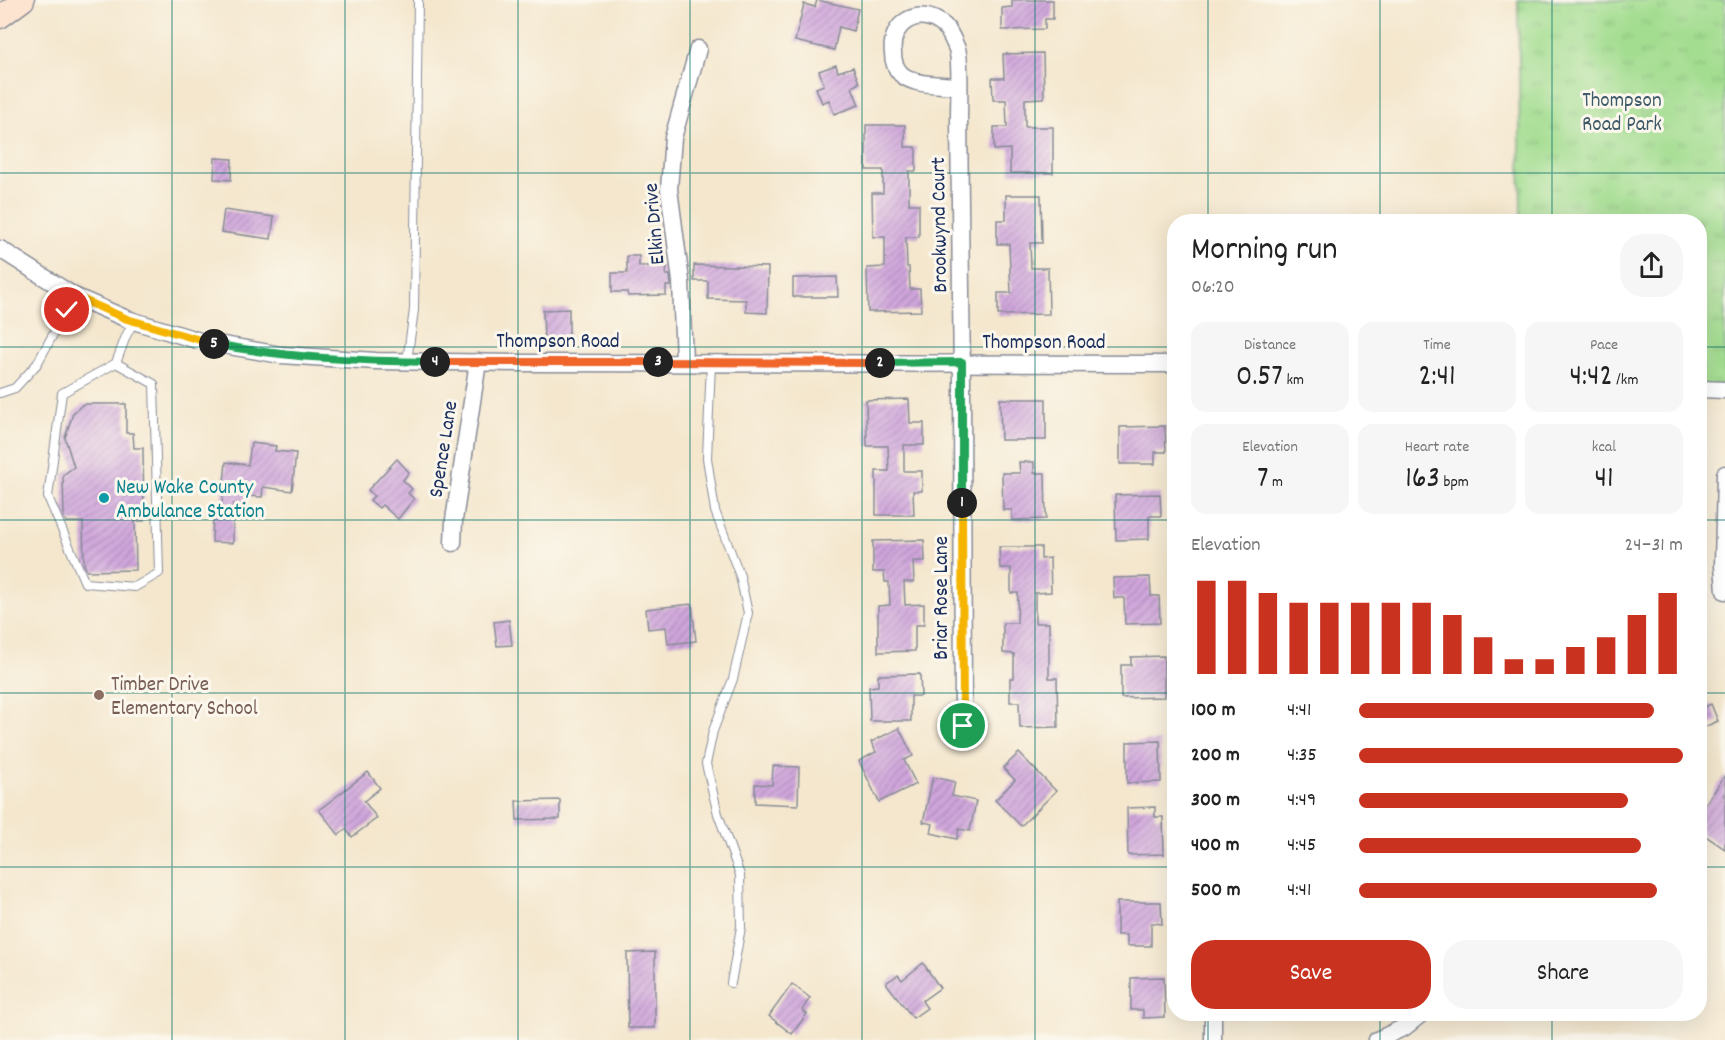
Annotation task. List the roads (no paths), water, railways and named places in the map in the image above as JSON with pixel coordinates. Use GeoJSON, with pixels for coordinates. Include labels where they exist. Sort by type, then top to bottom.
{"type":"FeatureCollection","features":[{"type":"Feature","properties":{"kind":"main road"},"geometry":{"type":"LineString","coordinates":[[0,16],[23,0]]}},
{"type":"Feature","properties":{"kind":"street","name":"Brookwynd Court"},"geometry":{"type":"LineString","coordinates":[[958,87],[916,81],[902,75],[894,66],[892,51],[892,38],[898,27],[908,20],[920,17],[933,18],[945,26],[958,50],[962,362]]}},
{"type":"Feature","properties":{"kind":"street","name":"Elkin Drive"},"geometry":{"type":"LineString","coordinates":[[684,362],[681,281],[669,189],[673,138],[698,49]]}},
{"type":"Feature","properties":{"kind":"street","name":"Thompson Road"},"geometry":{"type":"LineString","coordinates":[[0,249],[74,296],[134,321],[200,341],[293,356],[407,362],[1167,364]]}},
{"type":"Feature","properties":{"kind":"street","name":"Spence Lane"},"geometry":{"type":"LineString","coordinates":[[453,543],[454,520],[478,362]]}},
{"type":"Feature","properties":{"kind":"street","name":"Briar Rose Lane"},"geometry":{"type":"LineString","coordinates":[[962,362],[963,726]]}},
{"type":"Feature","properties":{"kind":"street"},"geometry":{"type":"LineString","coordinates":[[1707,389],[1725,390]]}},
{"type":"Feature","properties":{"kind":"street"},"geometry":{"type":"LineString","coordinates":[[1725,474],[1723,566],[1725,591]]}},
{"type":"Feature","properties":{"kind":"street"},"geometry":{"type":"LineString","coordinates":[[1213,1021],[1213,1040]]}},
{"type":"Feature","properties":{"kind":"street"},"geometry":{"type":"LineString","coordinates":[[1377,1040],[1412,1021]]}},
{"type":"Feature","properties":{"kind":"lane"},"geometry":{"type":"LineString","coordinates":[[407,362],[414,310],[418,0]]}},
{"type":"Feature","properties":{"kind":"lane"},"geometry":{"type":"LineString","coordinates":[[0,393],[15,388],[37,364],[74,296]]}},
{"type":"Feature","properties":{"kind":"lane"},"geometry":{"type":"LineString","coordinates":[[116,363],[154,384],[159,573],[135,587],[85,583],[48,497],[62,393],[116,363],[134,321]]}},
{"type":"Feature","properties":{"kind":"lane"},"geometry":{"type":"LineString","coordinates":[[711,362],[707,458],[715,511],[740,576],[748,613],[733,679],[713,731],[706,764],[718,814],[740,875],[741,927],[731,983]]}},
{"type":"Feature","properties":{"kind":"place","name":"New Wake County Ambulance Station"},"geometry":{"type":"Point","coordinates":[104,498]}},
{"type":"Feature","properties":{"kind":"place","name":"Timber Drive Elementary School"},"geometry":{"type":"Point","coordinates":[99,695]}},
{"type":"Feature","properties":{"kind":"park label","name":"Thompson Road Park"},"geometry":{"type":"Point","coordinates":[1622,111]}}]}
